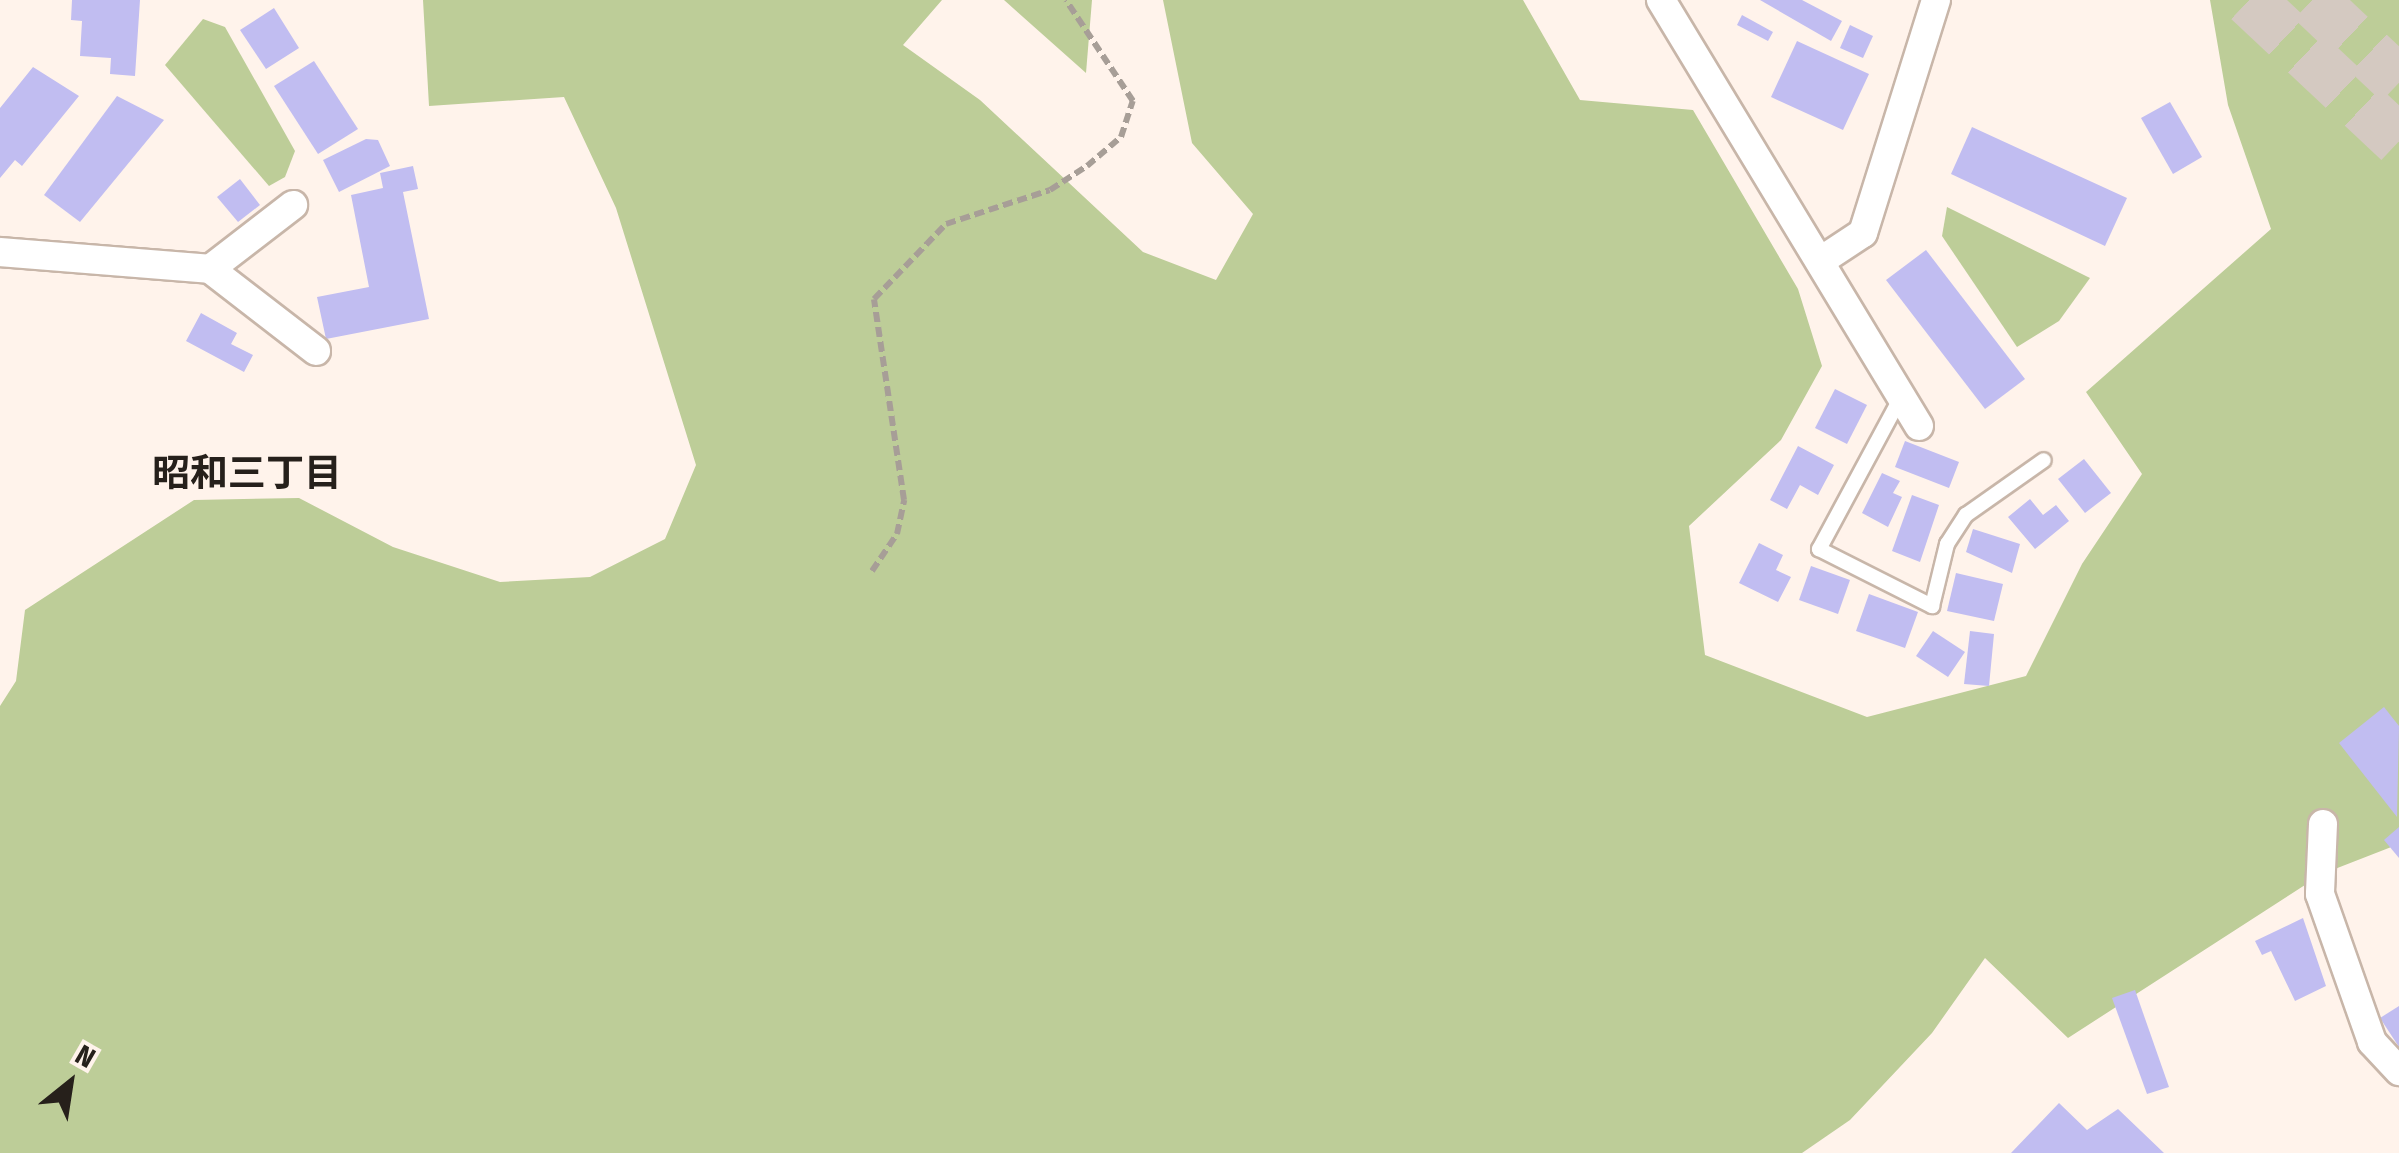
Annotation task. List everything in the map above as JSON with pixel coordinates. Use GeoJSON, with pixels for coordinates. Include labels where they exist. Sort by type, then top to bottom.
{"type":"FeatureCollection","features":[{"type":"Feature","properties":{"kind":"street"},"geometry":{"type":"LineString","coordinates":[[1661,0],[1920,426]]}},
{"type":"Feature","properties":{"kind":"street"},"geometry":{"type":"LineString","coordinates":[[1822,260],[1863,233],[1936,0]]}},
{"type":"Feature","properties":{"kind":"street"},"geometry":{"type":"LineString","coordinates":[[210,269],[293,205]]}},
{"type":"Feature","properties":{"kind":"street"},"geometry":{"type":"LineString","coordinates":[[0,252],[210,269],[316,351]]}},
{"type":"Feature","properties":{"kind":"street"},"geometry":{"type":"LineString","coordinates":[[2323,824],[2320,894],[2372,1042],[2399,1071]]}},
{"type":"Feature","properties":{"kind":"lane"},"geometry":{"type":"LineString","coordinates":[[1902,397],[1819,549],[1932,606],[1947,544],[1966,515],[2044,460]]}},
{"type":"Feature","properties":{"kind":"path"},"geometry":{"type":"LineString","coordinates":[[872,571],[897,534],[904,500],[874,328],[880,290],[946,224],[1050,190],[1087,166],[1121,136],[1134,101],[1066,0]]}},
{"type":"Feature","properties":{"kind":"green space"},"geometry":{"type":"Polygon","coordinates":[[[423,0],[942,0],[903,45],[980,100],[1143,252],[1216,280],[1253,214],[1192,143],[1163,0],[1523,0],[1580,100],[1693,110],[1798,289],[1822,366],[1781,440],[1689,526],[1705,655],[1867,717],[2026,676],[2082,564],[2142,474],[2086,392],[2271,229],[2228,105],[2210,0],[2399,0],[2399,844],[2322,874],[2068,1038],[1985,958],[1932,1033],[1850,1120],[1802,1153],[0,1153],[0,706],[16,681],[25,610],[194,500],[299,498],[393,547],[500,582],[590,577],[665,539],[696,465],[616,208],[564,97],[429,106],[423,0]]]}},
{"type":"Feature","properties":{"kind":"green space"},"geometry":{"type":"Polygon","coordinates":[[[1004,0],[1092,0],[1086,73],[1004,0]]]}},
{"type":"Feature","properties":{"kind":"green space"},"geometry":{"type":"Polygon","coordinates":[[[203,19],[225,27],[295,151],[285,177],[269,186],[165,65],[203,19]]]}},
{"type":"Feature","properties":{"kind":"green space"},"geometry":{"type":"Polygon","coordinates":[[[1947,207],[2090,278],[2059,321],[2017,347],[1942,236],[1947,207]]]}},
{"type":"Feature","properties":{"kind":"building"},"geometry":{"type":"Polygon","coordinates":[[[72,0],[140,0],[135,76],[110,74],[111,58],[80,56],[82,21],[71,20],[72,0]]]}},
{"type":"Feature","properties":{"kind":"building"},"geometry":{"type":"Polygon","coordinates":[[[1760,0],[1802,0],[1842,21],[1831,41],[1760,0]]]}},
{"type":"Feature","properties":{"kind":"building"},"geometry":{"type":"Polygon","coordinates":[[[274,8],[299,48],[266,69],[240,30],[274,8]]]}},
{"type":"Feature","properties":{"kind":"building"},"geometry":{"type":"Polygon","coordinates":[[[1742,15],[1773,32],[1768,41],[1737,25],[1742,15]]]}},
{"type":"Feature","properties":{"kind":"building"},"geometry":{"type":"Polygon","coordinates":[[[1850,25],[1873,36],[1863,58],[1840,48],[1850,25]]]}},
{"type":"Feature","properties":{"kind":"building"},"geometry":{"type":"Polygon","coordinates":[[[1797,41],[1869,74],[1843,130],[1771,97],[1797,41]]]}},
{"type":"Feature","properties":{"kind":"building"},"geometry":{"type":"Polygon","coordinates":[[[314,61],[358,129],[318,154],[274,86],[314,61]]]}},
{"type":"Feature","properties":{"kind":"building"},"geometry":{"type":"Polygon","coordinates":[[[33,67],[79,96],[22,166],[15,160],[0,178],[0,108],[33,67]]]}},
{"type":"Feature","properties":{"kind":"building"},"geometry":{"type":"Polygon","coordinates":[[[117,96],[164,120],[80,222],[44,195],[117,96]]]}},
{"type":"Feature","properties":{"kind":"building"},"geometry":{"type":"Polygon","coordinates":[[[2170,102],[2202,157],[2173,174],[2141,118],[2170,102]]]}},
{"type":"Feature","properties":{"kind":"building"},"geometry":{"type":"Polygon","coordinates":[[[1972,127],[2127,198],[2105,246],[1951,174],[1972,127]]]}},
{"type":"Feature","properties":{"kind":"building"},"geometry":{"type":"Polygon","coordinates":[[[366,139],[378,140],[390,166],[339,192],[323,160],[366,139]]]}},
{"type":"Feature","properties":{"kind":"building"},"geometry":{"type":"Polygon","coordinates":[[[413,166],[418,189],[403,192],[429,319],[326,339],[317,297],[369,287],[351,195],[383,188],[380,173],[413,166]]]}},
{"type":"Feature","properties":{"kind":"building"},"geometry":{"type":"Polygon","coordinates":[[[240,179],[260,205],[238,222],[217,197],[240,179]]]}},
{"type":"Feature","properties":{"kind":"building"},"geometry":{"type":"Polygon","coordinates":[[[1926,250],[2025,379],[1985,409],[1886,280],[1926,250]]]}},
{"type":"Feature","properties":{"kind":"building"},"geometry":{"type":"Polygon","coordinates":[[[201,313],[237,333],[231,344],[253,355],[244,372],[186,341],[201,313]]]}},
{"type":"Feature","properties":{"kind":"building"},"geometry":{"type":"Polygon","coordinates":[[[1835,389],[1867,405],[1847,444],[1815,428],[1835,389]]]}},
{"type":"Feature","properties":{"kind":"building"},"geometry":{"type":"Polygon","coordinates":[[[1905,441],[1959,462],[1949,488],[1895,467],[1905,441]]]}},
{"type":"Feature","properties":{"kind":"building"},"geometry":{"type":"Polygon","coordinates":[[[1798,446],[1834,465],[1818,495],[1800,485],[1787,509],[1770,500],[1798,446]]]}},
{"type":"Feature","properties":{"kind":"building"},"geometry":{"type":"Polygon","coordinates":[[[2084,459],[2111,493],[2085,513],[2058,479],[2084,459]]]}},
{"type":"Feature","properties":{"kind":"building"},"geometry":{"type":"Polygon","coordinates":[[[1882,473],[1900,481],[1893,493],[1902,497],[1888,527],[1862,513],[1882,473]]]}},
{"type":"Feature","properties":{"kind":"building"},"geometry":{"type":"Polygon","coordinates":[[[1912,495],[1939,505],[1920,562],[1892,551],[1912,495]]]}},
{"type":"Feature","properties":{"kind":"building"},"geometry":{"type":"Polygon","coordinates":[[[2030,499],[2043,515],[2056,505],[2069,521],[2035,549],[2008,517],[2030,499]]]}},
{"type":"Feature","properties":{"kind":"building"},"geometry":{"type":"Polygon","coordinates":[[[1973,529],[2020,544],[2012,573],[1966,552],[1973,529]]]}},
{"type":"Feature","properties":{"kind":"building"},"geometry":{"type":"Polygon","coordinates":[[[1759,543],[1783,555],[1776,570],[1791,577],[1778,602],[1739,583],[1759,543]]]}},
{"type":"Feature","properties":{"kind":"building"},"geometry":{"type":"Polygon","coordinates":[[[1811,566],[1850,580],[1838,614],[1799,600],[1811,566]]]}},
{"type":"Feature","properties":{"kind":"building"},"geometry":{"type":"Polygon","coordinates":[[[1956,573],[2003,584],[1994,621],[1947,611],[1956,573]]]}},
{"type":"Feature","properties":{"kind":"building"},"geometry":{"type":"Polygon","coordinates":[[[1869,594],[1918,612],[1905,648],[1856,631],[1869,594]]]}},
{"type":"Feature","properties":{"kind":"building"},"geometry":{"type":"Polygon","coordinates":[[[1933,631],[1965,652],[1948,677],[1916,656],[1933,631]]]}},
{"type":"Feature","properties":{"kind":"building"},"geometry":{"type":"Polygon","coordinates":[[[1970,631],[1994,634],[1989,686],[1964,684],[1970,631]]]}},
{"type":"Feature","properties":{"kind":"building"},"geometry":{"type":"Polygon","coordinates":[[[2384,707],[2399,726],[2397,817],[2339,743],[2384,707]]]}},
{"type":"Feature","properties":{"kind":"building"},"geometry":{"type":"Polygon","coordinates":[[[2399,827],[2399,858],[2384,840],[2399,827]]]}},
{"type":"Feature","properties":{"kind":"building"},"geometry":{"type":"Polygon","coordinates":[[[2303,918],[2326,986],[2295,1001],[2271,951],[2262,955],[2255,941],[2303,918]]]}},
{"type":"Feature","properties":{"kind":"building"},"geometry":{"type":"Polygon","coordinates":[[[2135,990],[2169,1087],[2147,1094],[2112,998],[2135,990]]]}},
{"type":"Feature","properties":{"kind":"building"},"geometry":{"type":"Polygon","coordinates":[[[2399,1006],[2399,1047],[2380,1018],[2399,1006]]]}},
{"type":"Feature","properties":{"kind":"building"},"geometry":{"type":"Polygon","coordinates":[[[2059,1103],[2087,1130],[2118,1109],[2164,1153],[2011,1153],[2059,1103]]]}},
{"type":"Feature","properties":{"kind":"tunnel"},"geometry":{"type":"LineString","coordinates":[[2249,0],[2399,141]]}},
{"type":"Feature","properties":{"kind":"tunnel"},"geometry":{"type":"LineString","coordinates":[[2312,0],[2399,82]]}},
{"type":"Feature","properties":{"kind":"district","name":"昭和三丁目"},"geometry":{"type":"Point","coordinates":[247,474]}}]}
